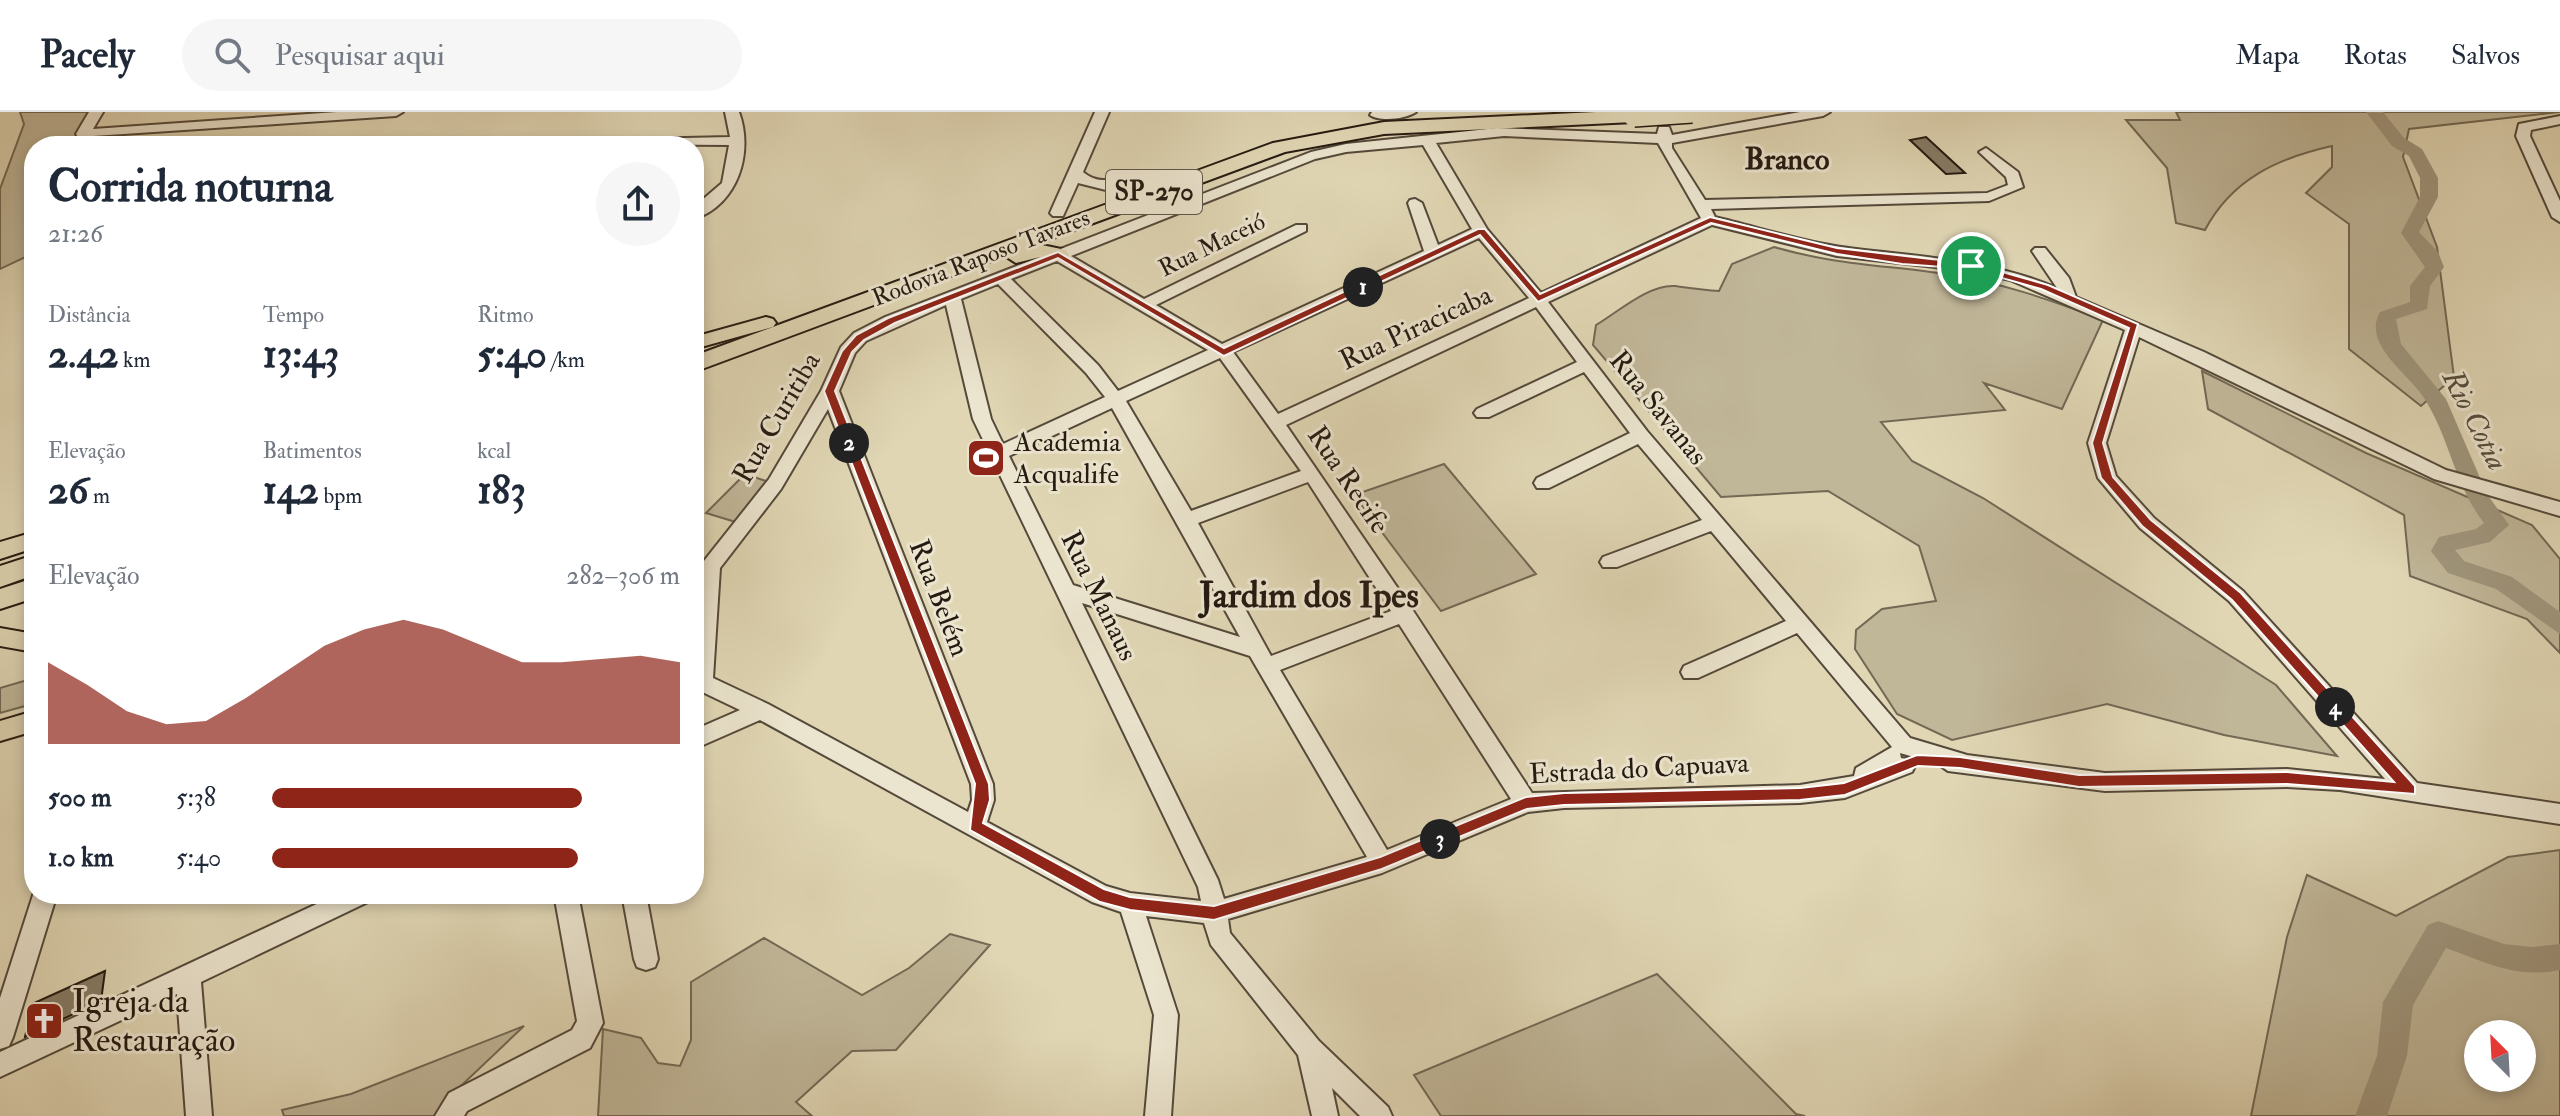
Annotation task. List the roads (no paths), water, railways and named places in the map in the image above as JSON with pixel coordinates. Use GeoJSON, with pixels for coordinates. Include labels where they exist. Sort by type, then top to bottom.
{"type":"FeatureCollection","features":[{"type":"Feature","properties":{"kind":"highway","name":"Rodovia Raposo Tavares"},"geometry":{"type":"LineString","coordinates":[[704,342],[766,323],[1058,213],[1210,151],[1277,132],[1377,115],[1468,112]]}},
{"type":"Feature","properties":{"kind":"highway","name":"Rodovia Raposo Tavares"},"geometry":{"type":"LineString","coordinates":[[704,360],[942,275],[1252,155],[1349,133],[1416,126],[1694,112]]}},
{"type":"Feature","properties":{"kind":"highway"},"geometry":{"type":"LineString","coordinates":[[942,275],[1041,250],[1058,255]]}},
{"type":"Feature","properties":{"kind":"highway"},"geometry":{"type":"LineString","coordinates":[[9,592],[24,576]]}},
{"type":"Feature","properties":{"kind":"main road"},"geometry":{"type":"LineString","coordinates":[[0,551],[24,543]]}},
{"type":"Feature","properties":{"kind":"main road"},"geometry":{"type":"LineString","coordinates":[[0,637],[24,641]]}},
{"type":"Feature","properties":{"kind":"main road"},"geometry":{"type":"LineString","coordinates":[[2,730],[24,719]]}},
{"type":"Feature","properties":{"kind":"main road"},"geometry":{"type":"LineString","coordinates":[[2,730],[24,724]]}},
{"type":"Feature","properties":{"kind":"street"},"geometry":{"type":"LineString","coordinates":[[96,112],[83,134],[396,112]]}},
{"type":"Feature","properties":{"kind":"street"},"geometry":{"type":"LineString","coordinates":[[704,205],[729,184],[733,175],[736,124],[732,112]]}},
{"type":"Feature","properties":{"kind":"street"},"geometry":{"type":"LineString","coordinates":[[1058,213],[1102,112]]}},
{"type":"Feature","properties":{"kind":"street"},"geometry":{"type":"LineString","coordinates":[[1377,115],[1409,112]]}},
{"type":"Feature","properties":{"kind":"street"},"geometry":{"type":"LineString","coordinates":[[1349,133],[1507,132],[1667,142],[1823,112]]}},
{"type":"Feature","properties":{"kind":"street"},"geometry":{"type":"LineString","coordinates":[[1625,139],[1650,134],[1655,124],[1643,114]]}},
{"type":"Feature","properties":{"kind":"street"},"geometry":{"type":"LineString","coordinates":[[1664,118],[1685,132],[1704,135]]}},
{"type":"Feature","properties":{"kind":"street"},"geometry":{"type":"LineString","coordinates":[[1664,118],[1667,142],[1706,212],[1837,251],[1989,269],[2068,297],[2459,482],[2560,509]]}},
{"type":"Feature","properties":{"kind":"street"},"geometry":{"type":"LineString","coordinates":[[2560,120],[2524,127],[2523,136],[2560,217]]}},
{"type":"Feature","properties":{"kind":"street"},"geometry":{"type":"LineString","coordinates":[[1431,147],[1466,136],[1507,132]]}},
{"type":"Feature","properties":{"kind":"street"},"geometry":{"type":"LineString","coordinates":[[704,142],[734,141]]}},
{"type":"Feature","properties":{"kind":"street","name":"Rua Savanas"},"geometry":{"type":"LineString","coordinates":[[1431,147],[1481,231],[1538,299],[1641,435],[1863,698],[1903,755]]}},
{"type":"Feature","properties":{"kind":"street","name":"Rua Curitiba"},"geometry":{"type":"LineString","coordinates":[[704,624],[710,566],[775,484],[830,391],[847,351],[860,337],[891,321],[1288,163],[1346,148],[1431,147]]}},
{"type":"Feature","properties":{"kind":"street"},"geometry":{"type":"LineString","coordinates":[[1706,212],[1989,197],[2016,187],[2013,175],[1986,152]]}},
{"type":"Feature","properties":{"kind":"street"},"geometry":{"type":"LineString","coordinates":[[1076,173],[1092,184],[1111,185],[1140,179]]}},
{"type":"Feature","properties":{"kind":"street"},"geometry":{"type":"LineString","coordinates":[[1415,203],[1433,254]]}},
{"type":"Feature","properties":{"kind":"street","name":"Rua Piracicaba"},"geometry":{"type":"LineString","coordinates":[[1275,423],[1538,299],[1706,212]]}},
{"type":"Feature","properties":{"kind":"street","name":"Rua Maceió"},"geometry":{"type":"LineString","coordinates":[[1144,305],[1301,228]]}},
{"type":"Feature","properties":{"kind":"street"},"geometry":{"type":"LineString","coordinates":[[999,453],[1481,231]]}},
{"type":"Feature","properties":{"kind":"street"},"geometry":{"type":"LineString","coordinates":[[2040,251],[2061,278],[2068,297]]}},
{"type":"Feature","properties":{"kind":"street","name":"Rua Recife"},"geometry":{"type":"LineString","coordinates":[[1058,255],[1224,352],[1312,474],[1526,803]]}},
{"type":"Feature","properties":{"kind":"street"},"geometry":{"type":"LineString","coordinates":[[1001,278],[1092,369],[1117,401],[1382,863]]}},
{"type":"Feature","properties":{"kind":"street","name":"Rua Manaus"},"geometry":{"type":"LineString","coordinates":[[952,297],[982,419],[1210,887],[1219,937],[1310,1050],[1379,1116]]}},
{"type":"Feature","properties":{"kind":"street"},"geometry":{"type":"LineString","coordinates":[[2134,327],[2097,443],[2107,478],[2147,523],[2236,596],[2409,790]]}},
{"type":"Feature","properties":{"kind":"street"},"geometry":{"type":"LineString","coordinates":[[1483,413],[1586,364]]}},
{"type":"Feature","properties":{"kind":"street","name":"Rua Belém"},"geometry":{"type":"LineString","coordinates":[[830,391],[982,784],[983,800],[975,826]]}},
{"type":"Feature","properties":{"kind":"street"},"geometry":{"type":"LineString","coordinates":[[1543,483],[1641,435]]}},
{"type":"Feature","properties":{"kind":"street"},"geometry":{"type":"LineString","coordinates":[[1187,520],[1312,474]]}},
{"type":"Feature","properties":{"kind":"street"},"geometry":{"type":"LineString","coordinates":[[1610,562],[1715,522]]}},
{"type":"Feature","properties":{"kind":"street"},"geometry":{"type":"LineString","coordinates":[[1064,590],[1262,658],[1405,614]]}},
{"type":"Feature","properties":{"kind":"street"},"geometry":{"type":"LineString","coordinates":[[1691,672],[1801,623]]}},
{"type":"Feature","properties":{"kind":"street","name":"Estrada do Capuava"},"geometry":{"type":"LineString","coordinates":[[704,684],[761,710],[1100,895],[1130,904],[1214,913],[1382,863],[1526,803],[1564,799],[1800,794],[1845,789],[1903,755],[2092,781],[2287,778],[2409,790],[2560,814]]}},
{"type":"Feature","properties":{"kind":"street"},"geometry":{"type":"LineString","coordinates":[[704,736],[761,710]]}},
{"type":"Feature","properties":{"kind":"street"},"geometry":{"type":"LineString","coordinates":[[0,1037],[42,904]]}},
{"type":"Feature","properties":{"kind":"street"},"geometry":{"type":"LineString","coordinates":[[0,1065],[341,904]]}},
{"type":"Feature","properties":{"kind":"street"},"geometry":{"type":"LineString","coordinates":[[448,1116],[458,1102],[581,1039],[587,1030],[590,1023],[568,904]]}},
{"type":"Feature","properties":{"kind":"street"},"geometry":{"type":"LineString","coordinates":[[636,904],[646,959]]}},
{"type":"Feature","properties":{"kind":"street"},"geometry":{"type":"LineString","coordinates":[[1130,904],[1166,1015],[1158,1116]]}},
{"type":"Feature","properties":{"kind":"street"},"geometry":{"type":"LineString","coordinates":[[188,977],[199,1116]]}},
{"type":"Feature","properties":{"kind":"street"},"geometry":{"type":"LineString","coordinates":[[1310,1050],[1325,1116]]}},
{"type":"Feature","properties":{"kind":"waterway","name":"Rio Cotia"},"geometry":{"type":"LineString","coordinates":[[2374,112],[2398,142],[2416,153],[2429,178],[2429,197],[2410,233],[2431,256],[2435,267],[2420,286],[2420,305],[2387,316],[2387,336],[2397,354],[2435,399],[2476,494],[2498,525],[2482,536],[2447,543],[2443,551],[2456,567],[2504,583],[2560,625]]}},
{"type":"Feature","properties":{"kind":"waterway","name":"Rio Cotia"},"geometry":{"type":"LineString","coordinates":[[2371,1116],[2392,1056],[2398,1002],[2438,934],[2504,957],[2522,960],[2560,957]]}},
{"type":"Feature","properties":{"kind":"place","name":"Academia Acqualife"},"geometry":{"type":"Point","coordinates":[986,458]}},
{"type":"Feature","properties":{"kind":"place","name":"Igreja da Restauração"},"geometry":{"type":"Point","coordinates":[44,1021]}},
{"type":"Feature","properties":{"kind":"district","name":"Branco"},"geometry":{"type":"Point","coordinates":[1787,159]}},
{"type":"Feature","properties":{"kind":"district","name":"Jardim dos Ipes"},"geometry":{"type":"Point","coordinates":[1309,595]}}]}
